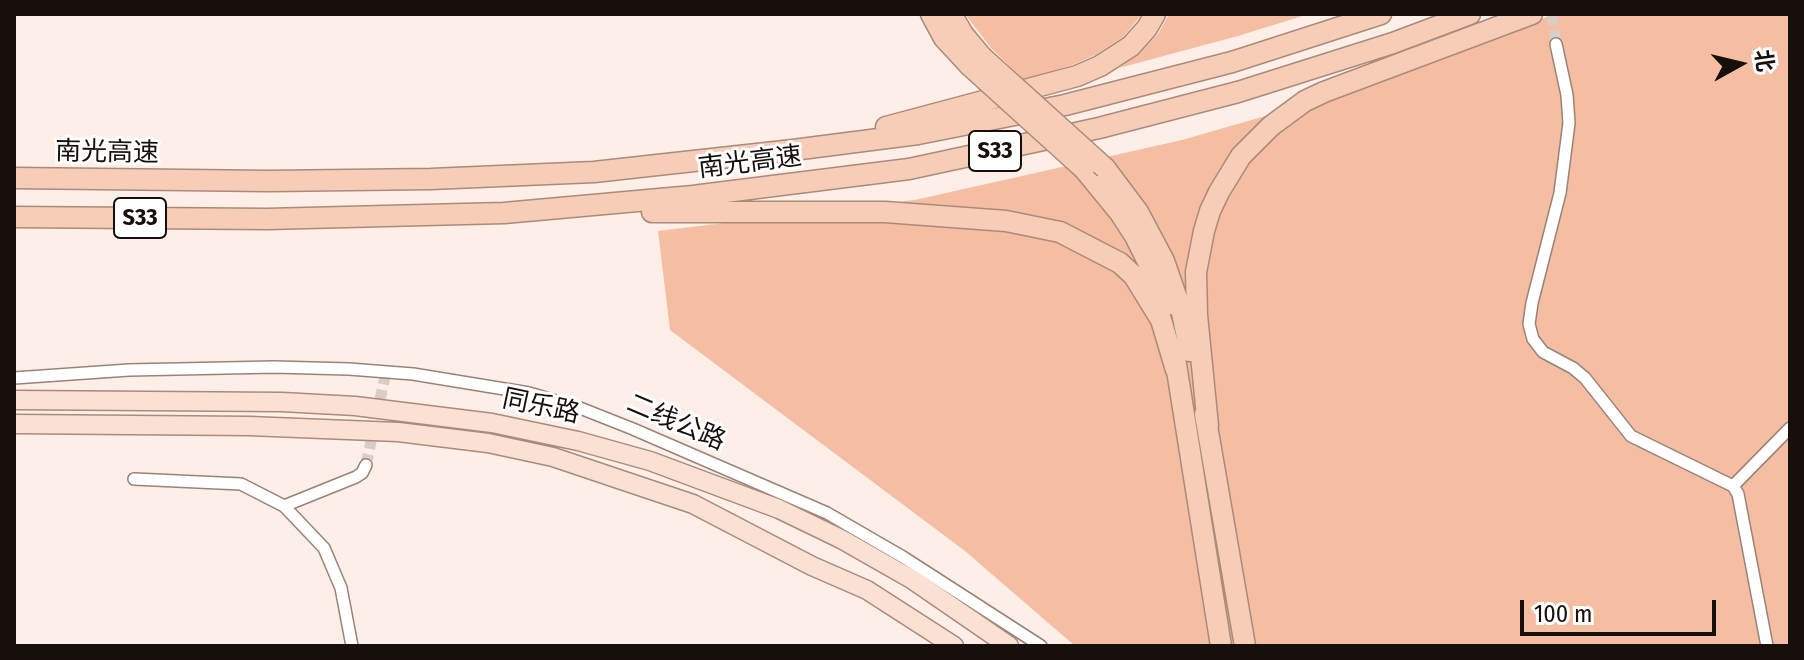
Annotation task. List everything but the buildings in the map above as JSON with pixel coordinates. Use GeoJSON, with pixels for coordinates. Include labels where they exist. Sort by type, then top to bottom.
{"type":"FeatureCollection","features":[{"type":"Feature","properties":{"kind":"highway"},"geometry":{"type":"LineString","coordinates":[[931,14],[944,38],[1105,168],[1138,212],[1164,261],[1182,313],[1208,426],[1244,646]]}},
{"type":"Feature","properties":{"kind":"highway"},"geometry":{"type":"LineString","coordinates":[[951,14],[976,61],[1084,169],[1120,213],[1148,262],[1167,315],[1221,646]]}},
{"type":"Feature","properties":{"kind":"highway"},"geometry":{"type":"LineString","coordinates":[[793,150],[1045,87],[1077,76],[1100,66],[1131,46],[1155,14]]}},
{"type":"Feature","properties":{"kind":"highway","name":"南光高速"},"geometry":{"type":"LineString","coordinates":[[14,178],[431,179],[594,172],[793,150],[918,134],[1065,105],[1232,62],[1381,14]]}},
{"type":"Feature","properties":{"kind":"highway","name":"南光高速"},"geometry":{"type":"LineString","coordinates":[[14,217],[267,219],[504,213],[707,194],[924,166],[1099,128],[1238,92],[1470,14]]}},
{"type":"Feature","properties":{"kind":"highway"},"geometry":{"type":"LineString","coordinates":[[1208,426],[1196,304],[1196,272],[1210,211],[1241,156],[1287,113],[1324,92],[1532,14]]}},
{"type":"Feature","properties":{"kind":"highway"},"geometry":{"type":"LineString","coordinates":[[504,213],[885,212],[1038,226],[1060,232],[1096,249],[1120,263],[1134,276],[1161,320],[1176,370]]}},
{"type":"Feature","properties":{"kind":"main road","name":"同乐路"},"geometry":{"type":"LineString","coordinates":[[14,400],[282,402],[355,406],[492,423],[578,441],[650,461],[779,509],[841,539],[913,580],[1009,646]]}},
{"type":"Feature","properties":{"kind":"main road","name":"同乐路"},"geometry":{"type":"LineString","coordinates":[[14,424],[249,426],[398,432],[488,443],[553,457],[693,504],[812,566],[867,590],[954,646]]}},
{"type":"Feature","properties":{"kind":"street"},"geometry":{"type":"LineString","coordinates":[[1556,44],[1567,95],[1569,123],[1560,193],[1532,303],[1529,324],[1533,339],[1543,352],[1585,378],[1631,436],[1733,486],[1738,494],[1767,646]]}},
{"type":"Feature","properties":{"kind":"street","name":"二线公路"},"geometry":{"type":"LineString","coordinates":[[14,378],[156,369],[349,369],[413,374],[529,393],[580,408],[633,429],[827,513],[953,588],[1041,646]]}},
{"type":"Feature","properties":{"kind":"street"},"geometry":{"type":"LineString","coordinates":[[1733,486],[1790,428]]}},
{"type":"Feature","properties":{"kind":"street"},"geometry":{"type":"LineString","coordinates":[[284,506],[356,477],[366,465]]}},
{"type":"Feature","properties":{"kind":"street"},"geometry":{"type":"LineString","coordinates":[[134,479],[241,484],[284,506],[324,548],[341,588],[352,646]]}},
{"type":"Feature","properties":{"kind":"shaded area"},"geometry":{"type":"Polygon","coordinates":[[[965,14],[1142,14],[1123,37],[1095,55],[1024,80],[991,48],[965,14]]]}},
{"type":"Feature","properties":{"kind":"shaded area"},"geometry":{"type":"Polygon","coordinates":[[[1169,14],[1309,14],[1119,68],[1140,53],[1158,34],[1169,14]]]}},
{"type":"Feature","properties":{"kind":"shaded area"},"geometry":{"type":"Polygon","coordinates":[[[1554,14],[1790,14],[1790,646],[1075,646],[965,551],[670,330],[658,231],[915,200],[1182,140],[1321,100],[1554,14]]]}},
{"type":"Feature","properties":{"kind":"tunnel"},"geometry":{"type":"LineString","coordinates":[[1552,14],[1556,44]]}},
{"type":"Feature","properties":{"kind":"tunnel"},"geometry":{"type":"LineString","coordinates":[[366,465],[386,372]]}}]}
